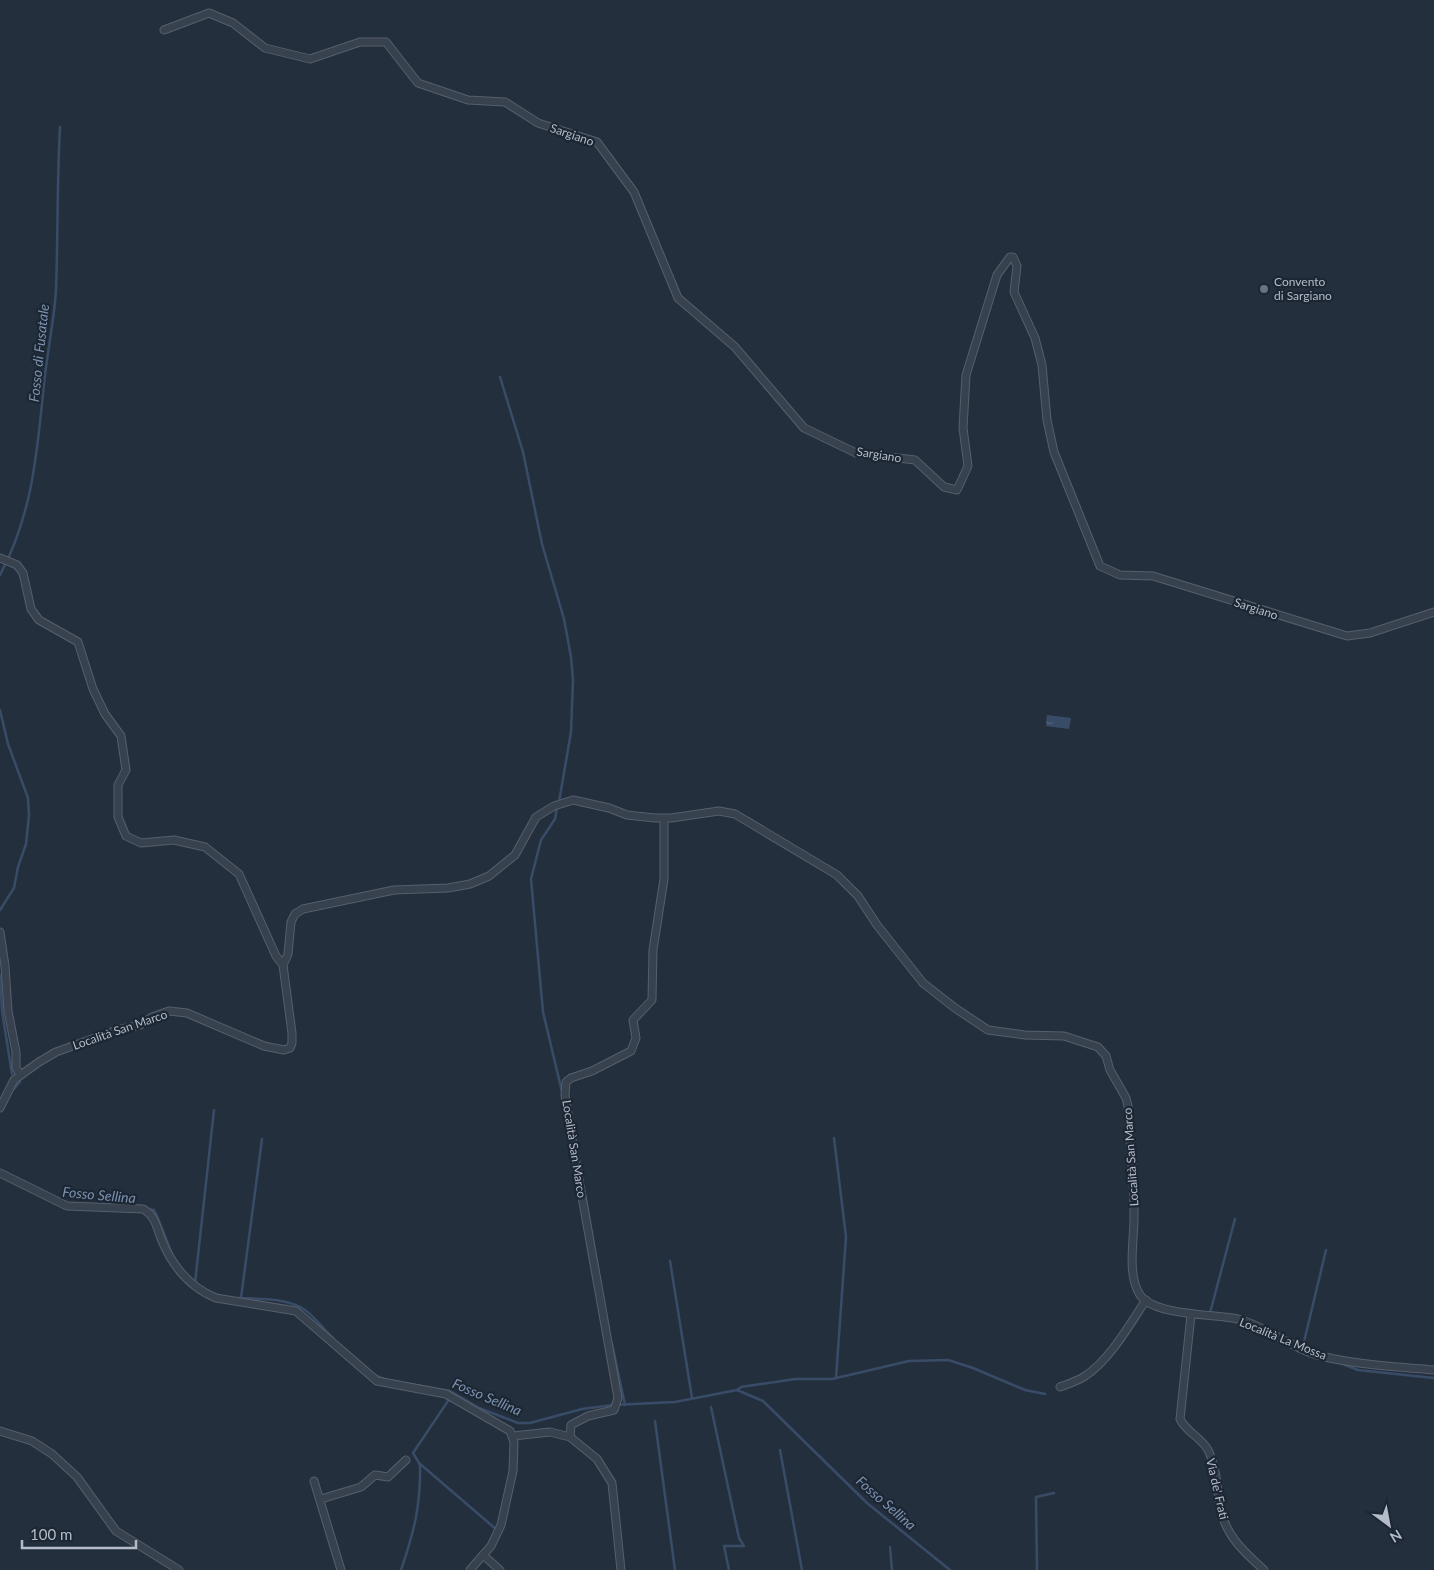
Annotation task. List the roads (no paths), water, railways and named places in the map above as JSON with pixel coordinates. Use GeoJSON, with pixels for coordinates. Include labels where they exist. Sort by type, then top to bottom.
{"type":"FeatureCollection","features":[{"type":"Feature","properties":{"kind":"street","name":"Sargiano"},"geometry":{"type":"LineString","coordinates":[[164,30],[208,13],[233,23],[265,48],[310,58],[360,42],[386,42],[418,84],[468,100],[505,102],[538,123],[597,142],[634,192],[678,298],[734,347],[804,428],[856,453],[915,460],[944,487],[957,490],[968,466],[962,428],[966,375],[997,275],[1010,257],[1013,257],[1017,266],[1014,292],[1035,338],[1042,364],[1047,420],[1054,452],[1100,566],[1120,575],[1153,576],[1347,636],[1370,633],[1434,612]]}},
{"type":"Feature","properties":{"kind":"street"},"geometry":{"type":"LineString","coordinates":[[0,558],[17,565],[23,574],[31,609],[39,620],[78,642],[93,689],[105,714],[121,736],[126,770],[118,784],[118,817],[126,836],[141,843],[174,840],[205,847],[240,874],[276,956],[283,965]]}},
{"type":"Feature","properties":{"kind":"street","name":"Località San Marco"},"geometry":{"type":"LineString","coordinates":[[0,1108],[14,1080],[20,1074],[56,1052],[117,1030],[140,1025],[152,1016],[169,1011],[187,1013],[264,1046],[284,1050],[290,1048],[292,1033],[283,965],[288,954],[290,922],[295,914],[303,909],[394,890],[448,888],[470,884],[489,876],[515,855],[536,817],[554,806],[573,800],[609,808],[627,816],[664,818],[720,811],[746,818],[837,875],[858,896],[877,925],[923,983],[955,1008],[988,1030],[1026,1035],[1064,1036],[1091,1044],[1103,1051],[1114,1078],[1126,1098],[1134,1213],[1134,1274],[1140,1294],[1146,1300]]}},
{"type":"Feature","properties":{"kind":"street","name":"Località San Marco"},"geometry":{"type":"LineString","coordinates":[[570,1437],[571,1425],[588,1416],[614,1410],[618,1398],[576,1163],[565,1095],[566,1082],[631,1051],[636,1038],[633,1020],[652,1000],[653,950],[664,879],[664,818]]}},
{"type":"Feature","properties":{"kind":"street"},"geometry":{"type":"LineString","coordinates":[[0,932],[8,1011],[16,1052],[16,1068],[20,1074]]}},
{"type":"Feature","properties":{"kind":"street"},"geometry":{"type":"LineString","coordinates":[[0,1173],[67,1206],[137,1208],[148,1212],[156,1222],[161,1240],[178,1272],[205,1293],[216,1298],[296,1311],[377,1381],[446,1394],[506,1427],[513,1436],[512,1471],[502,1518],[495,1539],[470,1570]]}},
{"type":"Feature","properties":{"kind":"street"},"geometry":{"type":"LineString","coordinates":[[1060,1387],[1084,1377],[1096,1367],[1124,1332],[1146,1300]]}},
{"type":"Feature","properties":{"kind":"street","name":"Località La Mossa"},"geometry":{"type":"LineString","coordinates":[[1146,1300],[1191,1315],[1238,1319],[1265,1329],[1322,1357],[1356,1363],[1434,1370]]}},
{"type":"Feature","properties":{"kind":"street","name":"Via de' Frati"},"geometry":{"type":"LineString","coordinates":[[1191,1315],[1180,1419],[1183,1426],[1203,1442],[1208,1450],[1216,1480],[1220,1509],[1229,1533],[1236,1544],[1264,1570]]}},
{"type":"Feature","properties":{"kind":"street"},"geometry":{"type":"LineString","coordinates":[[0,1431],[32,1441],[52,1454],[77,1477],[116,1531],[179,1570]]}},
{"type":"Feature","properties":{"kind":"street"},"geometry":{"type":"LineString","coordinates":[[513,1436],[550,1432],[570,1437],[597,1459],[612,1483],[620,1570]]}},
{"type":"Feature","properties":{"kind":"street"},"geometry":{"type":"LineString","coordinates":[[321,1499],[360,1487],[375,1474],[388,1477],[406,1460]]}},
{"type":"Feature","properties":{"kind":"street"},"geometry":{"type":"LineString","coordinates":[[314,1481],[341,1570]]}},
{"type":"Feature","properties":{"kind":"street"},"geometry":{"type":"LineString","coordinates":[[483,1555],[500,1570]]}},
{"type":"Feature","properties":{"kind":"water"},"geometry":{"type":"Polygon","coordinates":[[[1047,715],[1071,718],[1069,729],[1046,726],[1047,715]]]}},
{"type":"Feature","properties":{"kind":"waterway","name":"Fosso di Fusatale"},"geometry":{"type":"LineString","coordinates":[[0,575],[20,529],[27,505],[36,458],[56,290],[60,127]]}},
{"type":"Feature","properties":{"kind":"waterway"},"geometry":{"type":"LineString","coordinates":[[500,377],[523,452],[542,544],[564,619],[571,657],[573,680],[571,732],[559,802]]}},
{"type":"Feature","properties":{"kind":"waterway","name":"Fosso di Fusatale"},"geometry":{"type":"LineString","coordinates":[[0,710],[8,744],[28,798],[29,815],[26,844],[18,867],[14,888],[0,910]]}},
{"type":"Feature","properties":{"kind":"waterway"},"geometry":{"type":"LineString","coordinates":[[557,808],[555,819],[541,840],[531,879],[543,1012],[563,1096]]}},
{"type":"Feature","properties":{"kind":"waterway","name":"Fosso di Fusatale"},"geometry":{"type":"LineString","coordinates":[[0,975],[2,1011],[12,1074]]}},
{"type":"Feature","properties":{"kind":"waterway","name":"Fosso di Fusatale"},"geometry":{"type":"LineString","coordinates":[[11,1092],[20,1082]]}},
{"type":"Feature","properties":{"kind":"waterway"},"geometry":{"type":"LineString","coordinates":[[195,1283],[214,1110]]}},
{"type":"Feature","properties":{"kind":"waterway"},"geometry":{"type":"LineString","coordinates":[[834,1138],[846,1237],[836,1378]]}},
{"type":"Feature","properties":{"kind":"waterway"},"geometry":{"type":"LineString","coordinates":[[241,1298],[262,1139]]}},
{"type":"Feature","properties":{"kind":"waterway"},"geometry":{"type":"LineString","coordinates":[[585,1194],[602,1292]]}},
{"type":"Feature","properties":{"kind":"waterway","name":"Fosso Sellina"},"geometry":{"type":"LineString","coordinates":[[147,1209],[154,1210],[172,1254]]}},
{"type":"Feature","properties":{"kind":"waterway"},"geometry":{"type":"LineString","coordinates":[[1212,1313],[1210,1313],[1235,1219]]}},
{"type":"Feature","properties":{"kind":"waterway"},"geometry":{"type":"LineString","coordinates":[[1303,1346],[1326,1250]]}},
{"type":"Feature","properties":{"kind":"waterway"},"geometry":{"type":"LineString","coordinates":[[670,1261],[692,1398]]}},
{"type":"Feature","properties":{"kind":"waterway","name":"Fosso Sellina"},"geometry":{"type":"LineString","coordinates":[[239,1298],[282,1301],[298,1306],[309,1313],[333,1338]]}},
{"type":"Feature","properties":{"kind":"waterway"},"geometry":{"type":"LineString","coordinates":[[1288,1338],[1303,1346]]}},
{"type":"Feature","properties":{"kind":"waterway"},"geometry":{"type":"LineString","coordinates":[[612,1344],[625,1405]]}},
{"type":"Feature","properties":{"kind":"waterway"},"geometry":{"type":"LineString","coordinates":[[737,1390],[741,1387],[795,1379],[832,1379],[909,1361],[948,1360],[973,1368],[1025,1390],[1045,1394]]}},
{"type":"Feature","properties":{"kind":"waterway"},"geometry":{"type":"LineString","coordinates":[[1340,1363],[1358,1370],[1434,1378]]}},
{"type":"Feature","properties":{"kind":"waterway","name":"Fosso Sellina"},"geometry":{"type":"LineString","coordinates":[[374,1375],[387,1380],[450,1391],[479,1408],[518,1423],[530,1423],[582,1409],[613,1405],[675,1402],[737,1390],[763,1401],[867,1503],[950,1570]]}},
{"type":"Feature","properties":{"kind":"waterway"},"geometry":{"type":"LineString","coordinates":[[450,1398],[413,1453],[419,1463],[497,1530]]}},
{"type":"Feature","properties":{"kind":"waterway"},"geometry":{"type":"LineString","coordinates":[[711,1407],[739,1538],[744,1546],[724,1546],[729,1570]]}},
{"type":"Feature","properties":{"kind":"waterway"},"geometry":{"type":"LineString","coordinates":[[655,1421],[675,1570]]}},
{"type":"Feature","properties":{"kind":"waterway"},"geometry":{"type":"LineString","coordinates":[[780,1450],[802,1570]]}},
{"type":"Feature","properties":{"kind":"waterway"},"geometry":{"type":"LineString","coordinates":[[401,1570],[416,1518],[420,1464]]}},
{"type":"Feature","properties":{"kind":"waterway"},"geometry":{"type":"LineString","coordinates":[[1037,1570],[1036,1497],[1054,1493]]}},
{"type":"Feature","properties":{"kind":"waterway"},"geometry":{"type":"LineString","coordinates":[[890,1547],[892,1570]]}},
{"type":"Feature","properties":{"kind":"place","name":"Convento di Sargiano"},"geometry":{"type":"Point","coordinates":[1264,289]}}]}
